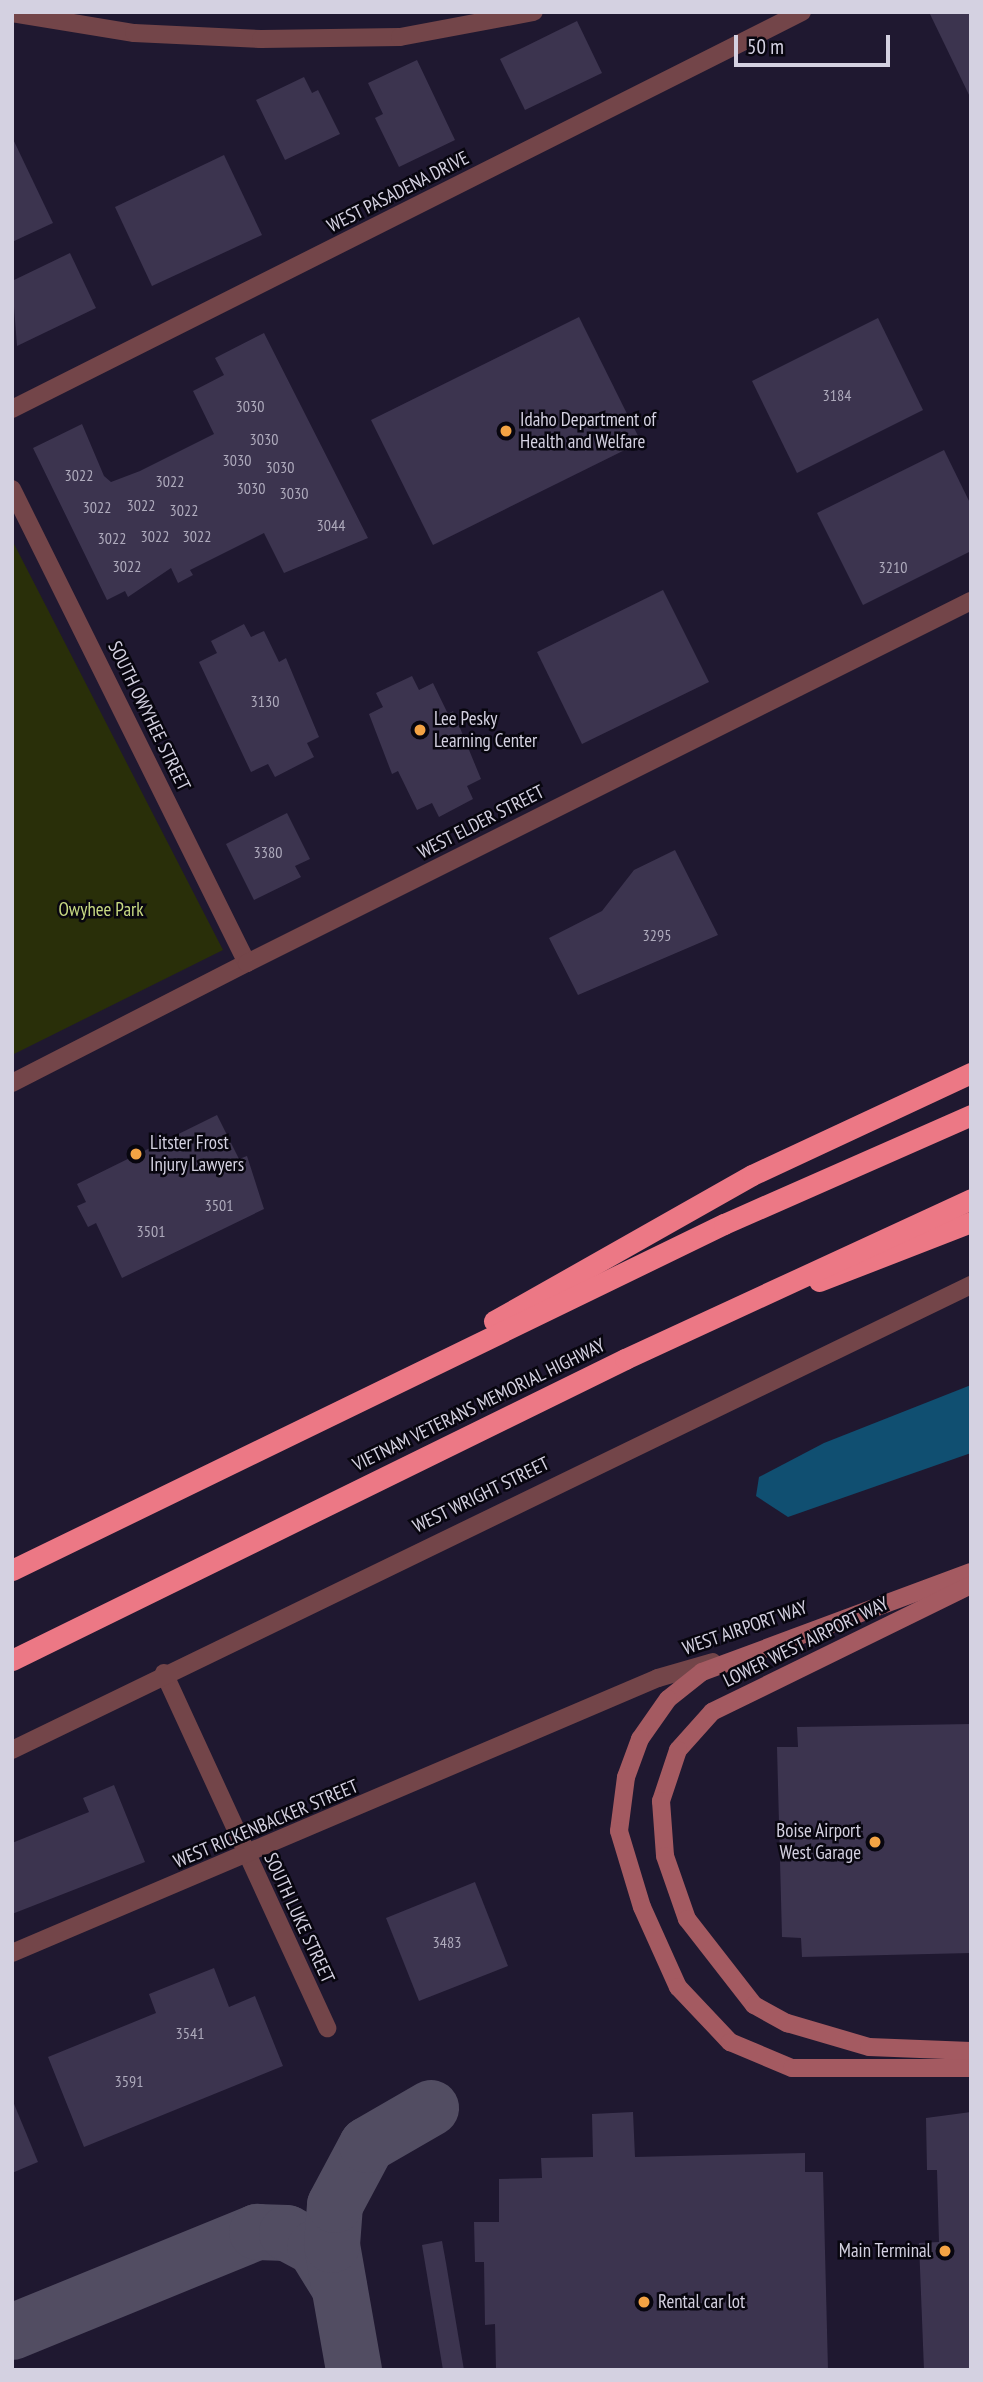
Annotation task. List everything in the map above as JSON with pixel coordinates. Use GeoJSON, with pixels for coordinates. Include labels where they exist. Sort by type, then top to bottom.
{"type":"FeatureCollection","features":[{"type":"Feature","properties":{"kind":"highway"},"geometry":{"type":"LineString","coordinates":[[365,1396],[704,1201],[971,1073]]}},
{"type":"Feature","properties":{"kind":"highway"},"geometry":{"type":"LineString","coordinates":[[12,1570],[365,1396],[971,1115]]}},
{"type":"Feature","properties":{"kind":"highway","name":"VIETNAM VETERANS MEMORIAL HIGHWAY"},"geometry":{"type":"LineString","coordinates":[[12,1660],[625,1359],[971,1199]]}},
{"type":"Feature","properties":{"kind":"highway"},"geometry":{"type":"LineString","coordinates":[[625,1359],[971,1222]]}},
{"type":"Feature","properties":{"kind":"main road","name":"WEST AIRPORT WAY"},"geometry":{"type":"LineString","coordinates":[[721,1660],[971,1572]]}},
{"type":"Feature","properties":{"kind":"main road","name":"LOWER WEST AIRPORT WAY"},"geometry":{"type":"LineString","coordinates":[[971,1585],[712,1712],[678,1750],[661,1801],[665,1856],[687,1919],[754,2005],[787,2023],[869,2047],[971,2051]]}},
{"type":"Feature","properties":{"kind":"main road"},"geometry":{"type":"LineString","coordinates":[[721,1660],[668,1699],[640,1739],[626,1777],[619,1831],[629,1869],[663,1960],[700,2017],[758,2059],[824,2071],[971,2068]]}},
{"type":"Feature","properties":{"kind":"street"},"geometry":{"type":"LineString","coordinates":[[12,13],[134,33],[261,39],[400,37],[534,12]]}},
{"type":"Feature","properties":{"kind":"street","name":"WEST PASADENA DRIVE"},"geometry":{"type":"LineString","coordinates":[[12,409],[802,12]]}},
{"type":"Feature","properties":{"kind":"street","name":"SOUTH OWYHEE STREET"},"geometry":{"type":"LineString","coordinates":[[12,489],[247,962]]}},
{"type":"Feature","properties":{"kind":"street","name":"WEST ELDER STREET"},"geometry":{"type":"LineString","coordinates":[[12,1083],[247,962],[971,601]]}},
{"type":"Feature","properties":{"kind":"street","name":"WEST WRIGHT STREET"},"geometry":{"type":"LineString","coordinates":[[12,1750],[971,1285]]}},
{"type":"Feature","properties":{"kind":"street","name":"WEST AIRPORT WAY"},"geometry":{"type":"LineString","coordinates":[[536,1733],[658,1678],[721,1660]]}},
{"type":"Feature","properties":{"kind":"street","name":"SOUTH LUKE STREET"},"geometry":{"type":"LineString","coordinates":[[164,1674],[327,2028]]}},
{"type":"Feature","properties":{"kind":"street","name":"WEST RICKENBACKER STREET"},"geometry":{"type":"LineString","coordinates":[[12,1953],[536,1733]]}},
{"type":"Feature","properties":{"kind":"green space","name":"Owyhee Park"},"geometry":{"type":"Polygon","coordinates":[[[12,540],[223,950],[12,1055],[12,540]]]}},
{"type":"Feature","properties":{"kind":"water"},"geometry":{"type":"Polygon","coordinates":[[[971,1385],[971,1453],[788,1517],[756,1496],[759,1477],[824,1443],[971,1385]]]}},
{"type":"Feature","properties":{"kind":"building"},"geometry":{"type":"Polygon","coordinates":[[[929,12],[971,12],[971,99],[929,12]]]}},
{"type":"Feature","properties":{"kind":"building"},"geometry":{"type":"Polygon","coordinates":[[[577,21],[602,73],[525,110],[500,59],[577,21]]]}},
{"type":"Feature","properties":{"kind":"building"},"geometry":{"type":"Polygon","coordinates":[[[417,60],[455,140],[399,167],[375,118],[383,114],[368,83],[417,60]]]}},
{"type":"Feature","properties":{"kind":"building"},"geometry":{"type":"Polygon","coordinates":[[[304,77],[312,93],[318,90],[340,134],[285,160],[256,100],[304,77]]]}},
{"type":"Feature","properties":{"kind":"building"},"geometry":{"type":"Polygon","coordinates":[[[12,137],[53,223],[12,242],[12,137]]]}},
{"type":"Feature","properties":{"kind":"building"},"geometry":{"type":"Polygon","coordinates":[[[224,155],[262,235],[152,286],[115,207],[224,155]]]}},
{"type":"Feature","properties":{"kind":"building"},"geometry":{"type":"Polygon","coordinates":[[[70,253],[96,308],[17,346],[12,281],[70,253]]]}},
{"type":"Feature","properties":{"kind":"building","name":"Idaho Department of Health and Welfare"},"geometry":{"type":"Polygon","coordinates":[[[579,317],[641,442],[433,545],[371,420],[579,317]]]}},
{"type":"Feature","properties":{"kind":"building"},"geometry":{"type":"Polygon","coordinates":[[[878,318],[923,410],[797,473],[752,381],[878,318]]]}},
{"type":"Feature","properties":{"kind":"building"},"geometry":{"type":"Polygon","coordinates":[[[264,333],[368,538],[284,573],[264,533],[190,570],[193,575],[178,583],[171,568],[128,597],[125,591],[107,600],[33,448],[82,424],[104,476],[111,482],[140,471],[214,434],[193,391],[224,375],[215,358],[264,333]]]}},
{"type":"Feature","properties":{"kind":"building"},"geometry":{"type":"Polygon","coordinates":[[[944,450],[971,505],[971,551],[863,605],[817,513],[944,450]]]}},
{"type":"Feature","properties":{"kind":"building"},"geometry":{"type":"Polygon","coordinates":[[[663,590],[709,682],[582,744],[537,652],[663,590]]]}},
{"type":"Feature","properties":{"kind":"building"},"geometry":{"type":"Polygon","coordinates":[[[244,624],[251,637],[264,631],[279,662],[286,658],[319,737],[307,743],[314,757],[275,777],[268,764],[251,772],[199,662],[217,653],[211,641],[244,624]]]}},
{"type":"Feature","properties":{"kind":"building","name":"Lee Pesky Learning Center"},"geometry":{"type":"Polygon","coordinates":[[[412,676],[419,690],[433,683],[448,714],[453,711],[481,779],[467,786],[473,799],[439,817],[432,803],[417,810],[398,771],[392,774],[369,714],[383,707],[376,693],[412,676]]]}},
{"type":"Feature","properties":{"kind":"building"},"geometry":{"type":"Polygon","coordinates":[[[287,813],[310,859],[295,866],[301,877],[254,900],[226,844],[287,813]]]}},
{"type":"Feature","properties":{"kind":"building"},"geometry":{"type":"Polygon","coordinates":[[[675,850],[718,935],[578,995],[549,938],[602,911],[634,870],[675,850]]]}},
{"type":"Feature","properties":{"kind":"building"},"geometry":{"type":"Polygon","coordinates":[[[217,1115],[239,1159],[247,1156],[264,1209],[122,1278],[96,1223],[88,1227],[77,1206],[86,1202],[77,1184],[217,1115]]]}},
{"type":"Feature","properties":{"kind":"building","name":"Boise Airport West Garage"},"geometry":{"type":"Polygon","coordinates":[[[971,1724],[971,1953],[802,1957],[801,1938],[782,1937],[777,1747],[798,1747],[797,1727],[971,1724]]]}},
{"type":"Feature","properties":{"kind":"building"},"geometry":{"type":"Polygon","coordinates":[[[114,1785],[145,1862],[12,1914],[12,1843],[89,1812],[83,1798],[114,1785]]]}},
{"type":"Feature","properties":{"kind":"building"},"geometry":{"type":"Polygon","coordinates":[[[475,1882],[508,1966],[419,2001],[386,1918],[475,1882]]]}},
{"type":"Feature","properties":{"kind":"building"},"geometry":{"type":"Polygon","coordinates":[[[214,1968],[229,2007],[255,1996],[283,2066],[84,2147],[48,2057],[156,2013],[149,1994],[214,1968]]]}},
{"type":"Feature","properties":{"kind":"building"},"geometry":{"type":"Polygon","coordinates":[[[12,2099],[38,2162],[12,2173],[12,2099]]]}},
{"type":"Feature","properties":{"kind":"building","name":"Rental car lot"},"geometry":{"type":"Polygon","coordinates":[[[633,2112],[635,2157],[805,2153],[805,2172],[823,2172],[828,2370],[496,2370],[495,2324],[485,2325],[484,2262],[475,2262],[474,2222],[499,2222],[499,2179],[542,2178],[541,2158],[593,2157],[592,2114],[633,2112]]]}},
{"type":"Feature","properties":{"kind":"building","name":"Main Terminal"},"geometry":{"type":"Polygon","coordinates":[[[971,2112],[971,2370],[924,2370],[919,2243],[939,2242],[937,2170],[927,2170],[926,2118],[971,2112]]]}},
{"type":"Feature","properties":{"kind":"building"},"geometry":{"type":"Polygon","coordinates":[[[442,2241],[464,2370],[443,2370],[422,2245],[442,2241]]]}},
{"type":"Feature","properties":{"kind":"taxiway"},"geometry":{"type":"LineString","coordinates":[[354,2370],[332,2245],[335,2205],[367,2145],[431,2108]]}},
{"type":"Feature","properties":{"kind":"taxiway"},"geometry":{"type":"LineString","coordinates":[[12,2332],[257,2232],[287,2233],[315,2248],[339,2287]]}},
{"type":"Feature","properties":{"kind":"place","name":"Idaho Department of Health and Welfare"},"geometry":{"type":"Point","coordinates":[506,431]}},
{"type":"Feature","properties":{"kind":"place","name":"Lee Pesky Learning Center"},"geometry":{"type":"Point","coordinates":[420,730]}},
{"type":"Feature","properties":{"kind":"place","name":"Litster Frost Injury Lawyers"},"geometry":{"type":"Point","coordinates":[136,1154]}},
{"type":"Feature","properties":{"kind":"place","name":"Boise Airport West Garage"},"geometry":{"type":"Point","coordinates":[875,1842]}},
{"type":"Feature","properties":{"kind":"place","name":"Main Terminal"},"geometry":{"type":"Point","coordinates":[945,2251]}},
{"type":"Feature","properties":{"kind":"place","name":"Rental car lot"},"geometry":{"type":"Point","coordinates":[644,2302]}}]}
